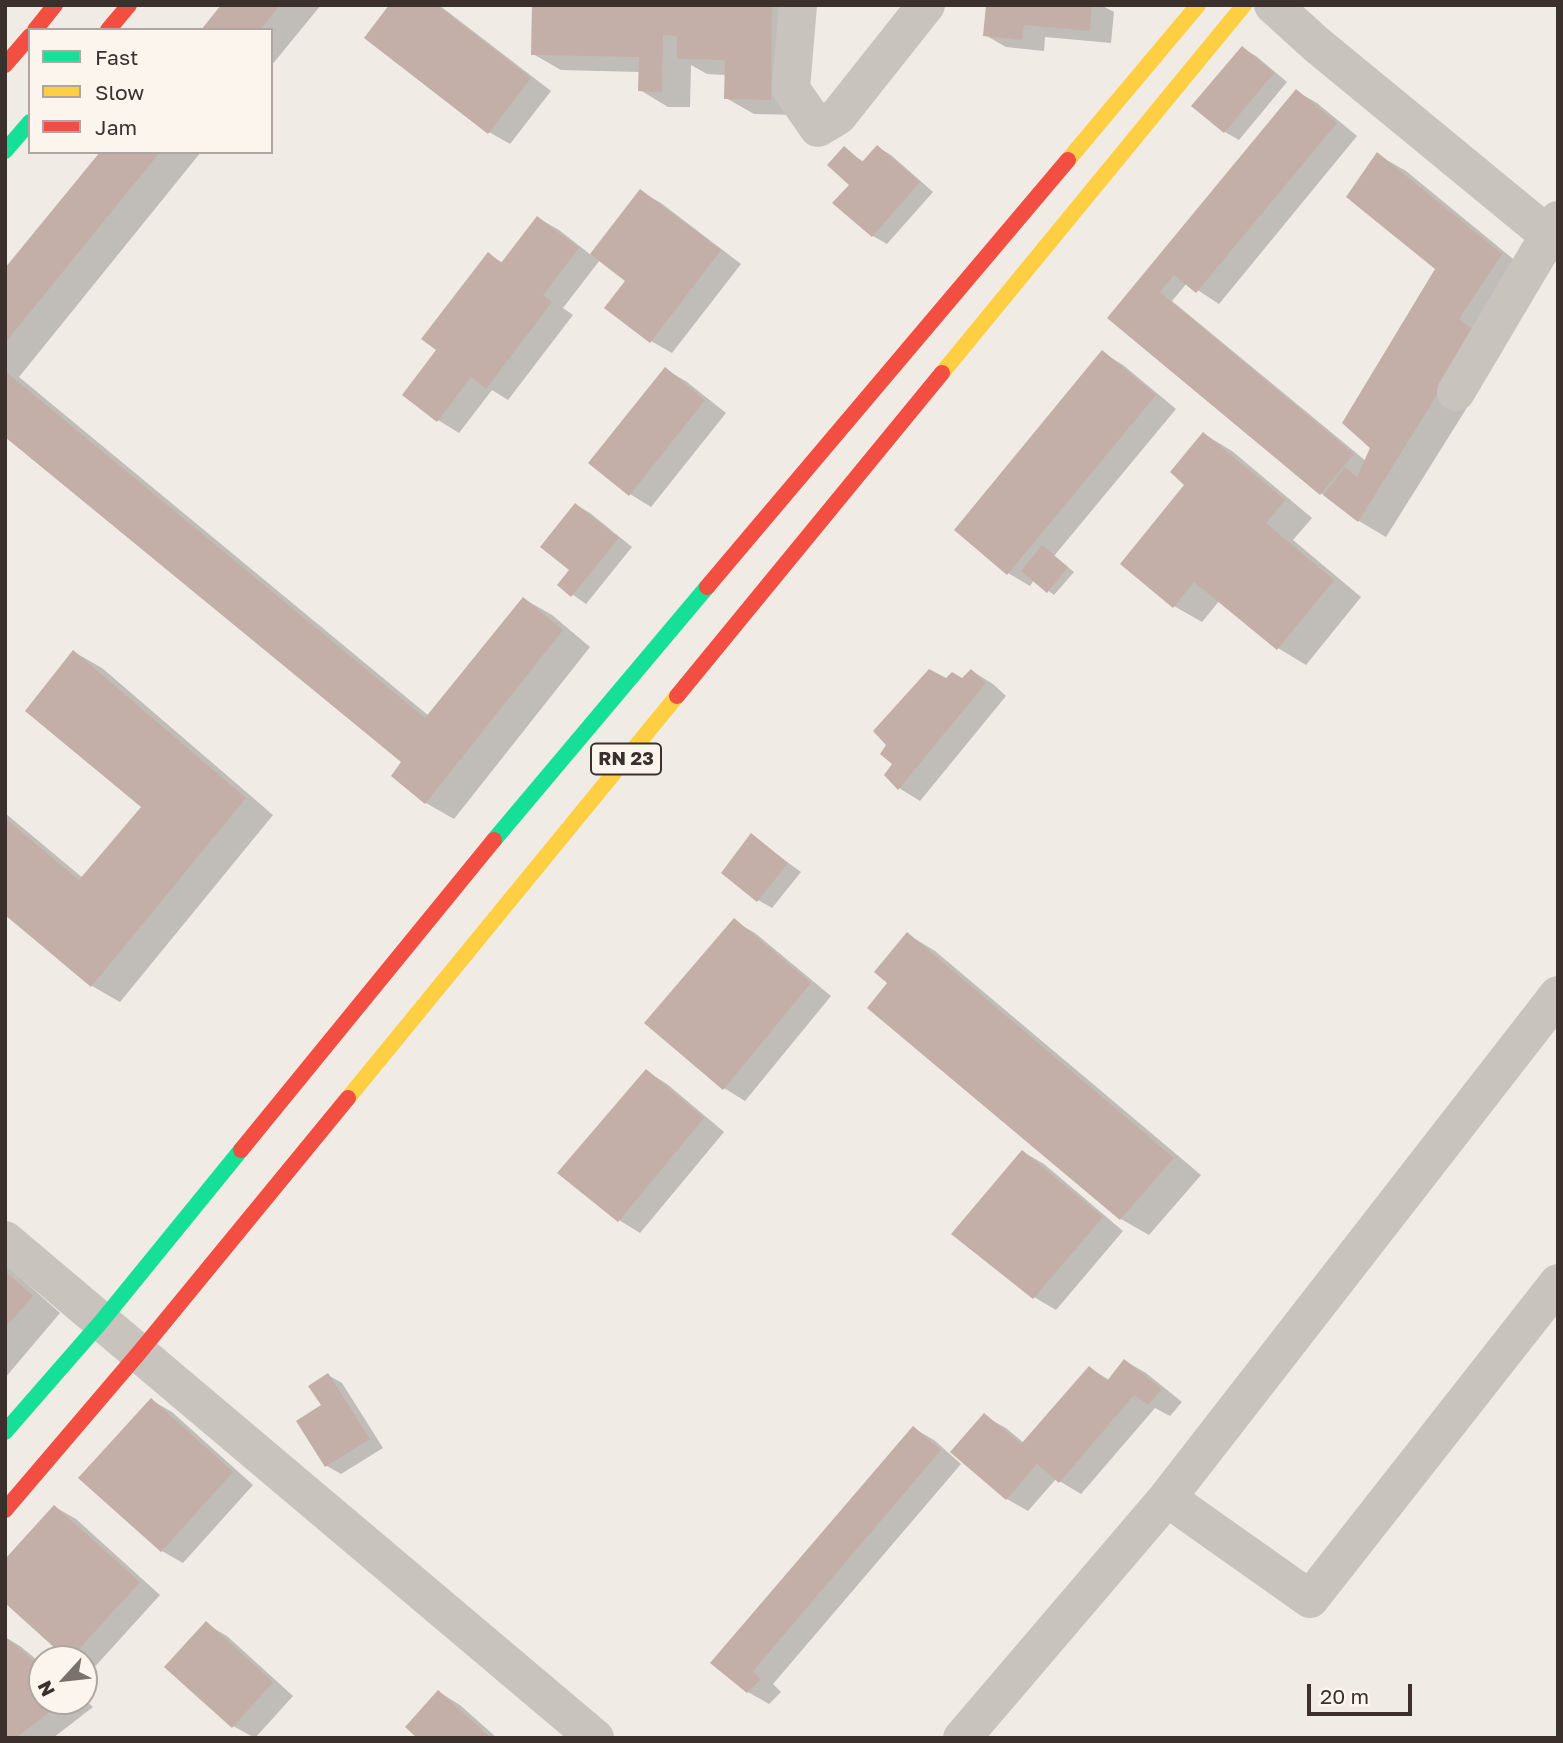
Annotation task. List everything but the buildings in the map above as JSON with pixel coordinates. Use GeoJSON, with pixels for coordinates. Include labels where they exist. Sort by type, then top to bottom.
{"type":"FeatureCollection","features":[{"type":"Feature","properties":{"kind":"main road"},"geometry":{"type":"LineString","coordinates":[[37,28],[55,5]]}},
{"type":"Feature","properties":{"kind":"main road"},"geometry":{"type":"LineString","coordinates":[[110,28],[129,5]]}},
{"type":"Feature","properties":{"kind":"main road","name":"RN 23"},"geometry":{"type":"LineString","coordinates":[[5,1432],[101,1322],[462,878],[1198,5]]}},
{"type":"Feature","properties":{"kind":"main road","name":"RN 23"},"geometry":{"type":"LineString","coordinates":[[5,1510],[138,1354],[1244,5]]}},
{"type":"Feature","properties":{"kind":"main road"},"geometry":{"type":"LineString","coordinates":[[5,65],[28,38]]}},
{"type":"Feature","properties":{"kind":"main road"},"geometry":{"type":"LineString","coordinates":[[5,150],[28,124]]}},
{"type":"Feature","properties":{"kind":"street"},"geometry":{"type":"LineString","coordinates":[[797,5],[791,89],[818,128],[838,116],[926,5]]}},
{"type":"Feature","properties":{"kind":"street"},"geometry":{"type":"LineString","coordinates":[[1273,5],[1316,44],[1555,233],[1456,393]]}},
{"type":"Feature","properties":{"kind":"street"},"geometry":{"type":"LineString","coordinates":[[962,1738],[1167,1498],[1558,995]]}},
{"type":"Feature","properties":{"kind":"street"},"geometry":{"type":"LineString","coordinates":[[5,1240],[595,1738]]}},
{"type":"Feature","properties":{"kind":"street"},"geometry":{"type":"LineString","coordinates":[[1167,1498],[1310,1599],[1558,1283]]}},
{"type":"Feature","properties":{"kind":"traffic: fast"},"geometry":{"type":"LineString","coordinates":[[5,151],[28,124]]}},
{"type":"Feature","properties":{"kind":"traffic: fast"},"geometry":{"type":"LineString","coordinates":[[494,840],[707,587]]}},
{"type":"Feature","properties":{"kind":"traffic: fast"},"geometry":{"type":"LineString","coordinates":[[5,1432],[101,1322],[241,1150]]}},
{"type":"Feature","properties":{"kind":"traffic: slow"},"geometry":{"type":"LineString","coordinates":[[1068,160],[1198,5]]}},
{"type":"Feature","properties":{"kind":"traffic: slow"},"geometry":{"type":"LineString","coordinates":[[942,373],[1244,5]]}},
{"type":"Feature","properties":{"kind":"traffic: slow"},"geometry":{"type":"LineString","coordinates":[[348,1098],[677,696]]}},
{"type":"Feature","properties":{"kind":"traffic: jam"},"geometry":{"type":"LineString","coordinates":[[37,28],[55,5]]}},
{"type":"Feature","properties":{"kind":"traffic: jam"},"geometry":{"type":"LineString","coordinates":[[110,28],[129,5]]}},
{"type":"Feature","properties":{"kind":"traffic: jam"},"geometry":{"type":"LineString","coordinates":[[5,65],[28,38]]}},
{"type":"Feature","properties":{"kind":"traffic: jam"},"geometry":{"type":"LineString","coordinates":[[707,587],[1068,160]]}},
{"type":"Feature","properties":{"kind":"traffic: jam"},"geometry":{"type":"LineString","coordinates":[[677,696],[942,373]]}},
{"type":"Feature","properties":{"kind":"traffic: jam"},"geometry":{"type":"LineString","coordinates":[[241,1150],[494,840]]}},
{"type":"Feature","properties":{"kind":"traffic: jam"},"geometry":{"type":"LineString","coordinates":[[5,1510],[138,1354],[348,1098]]}}]}
